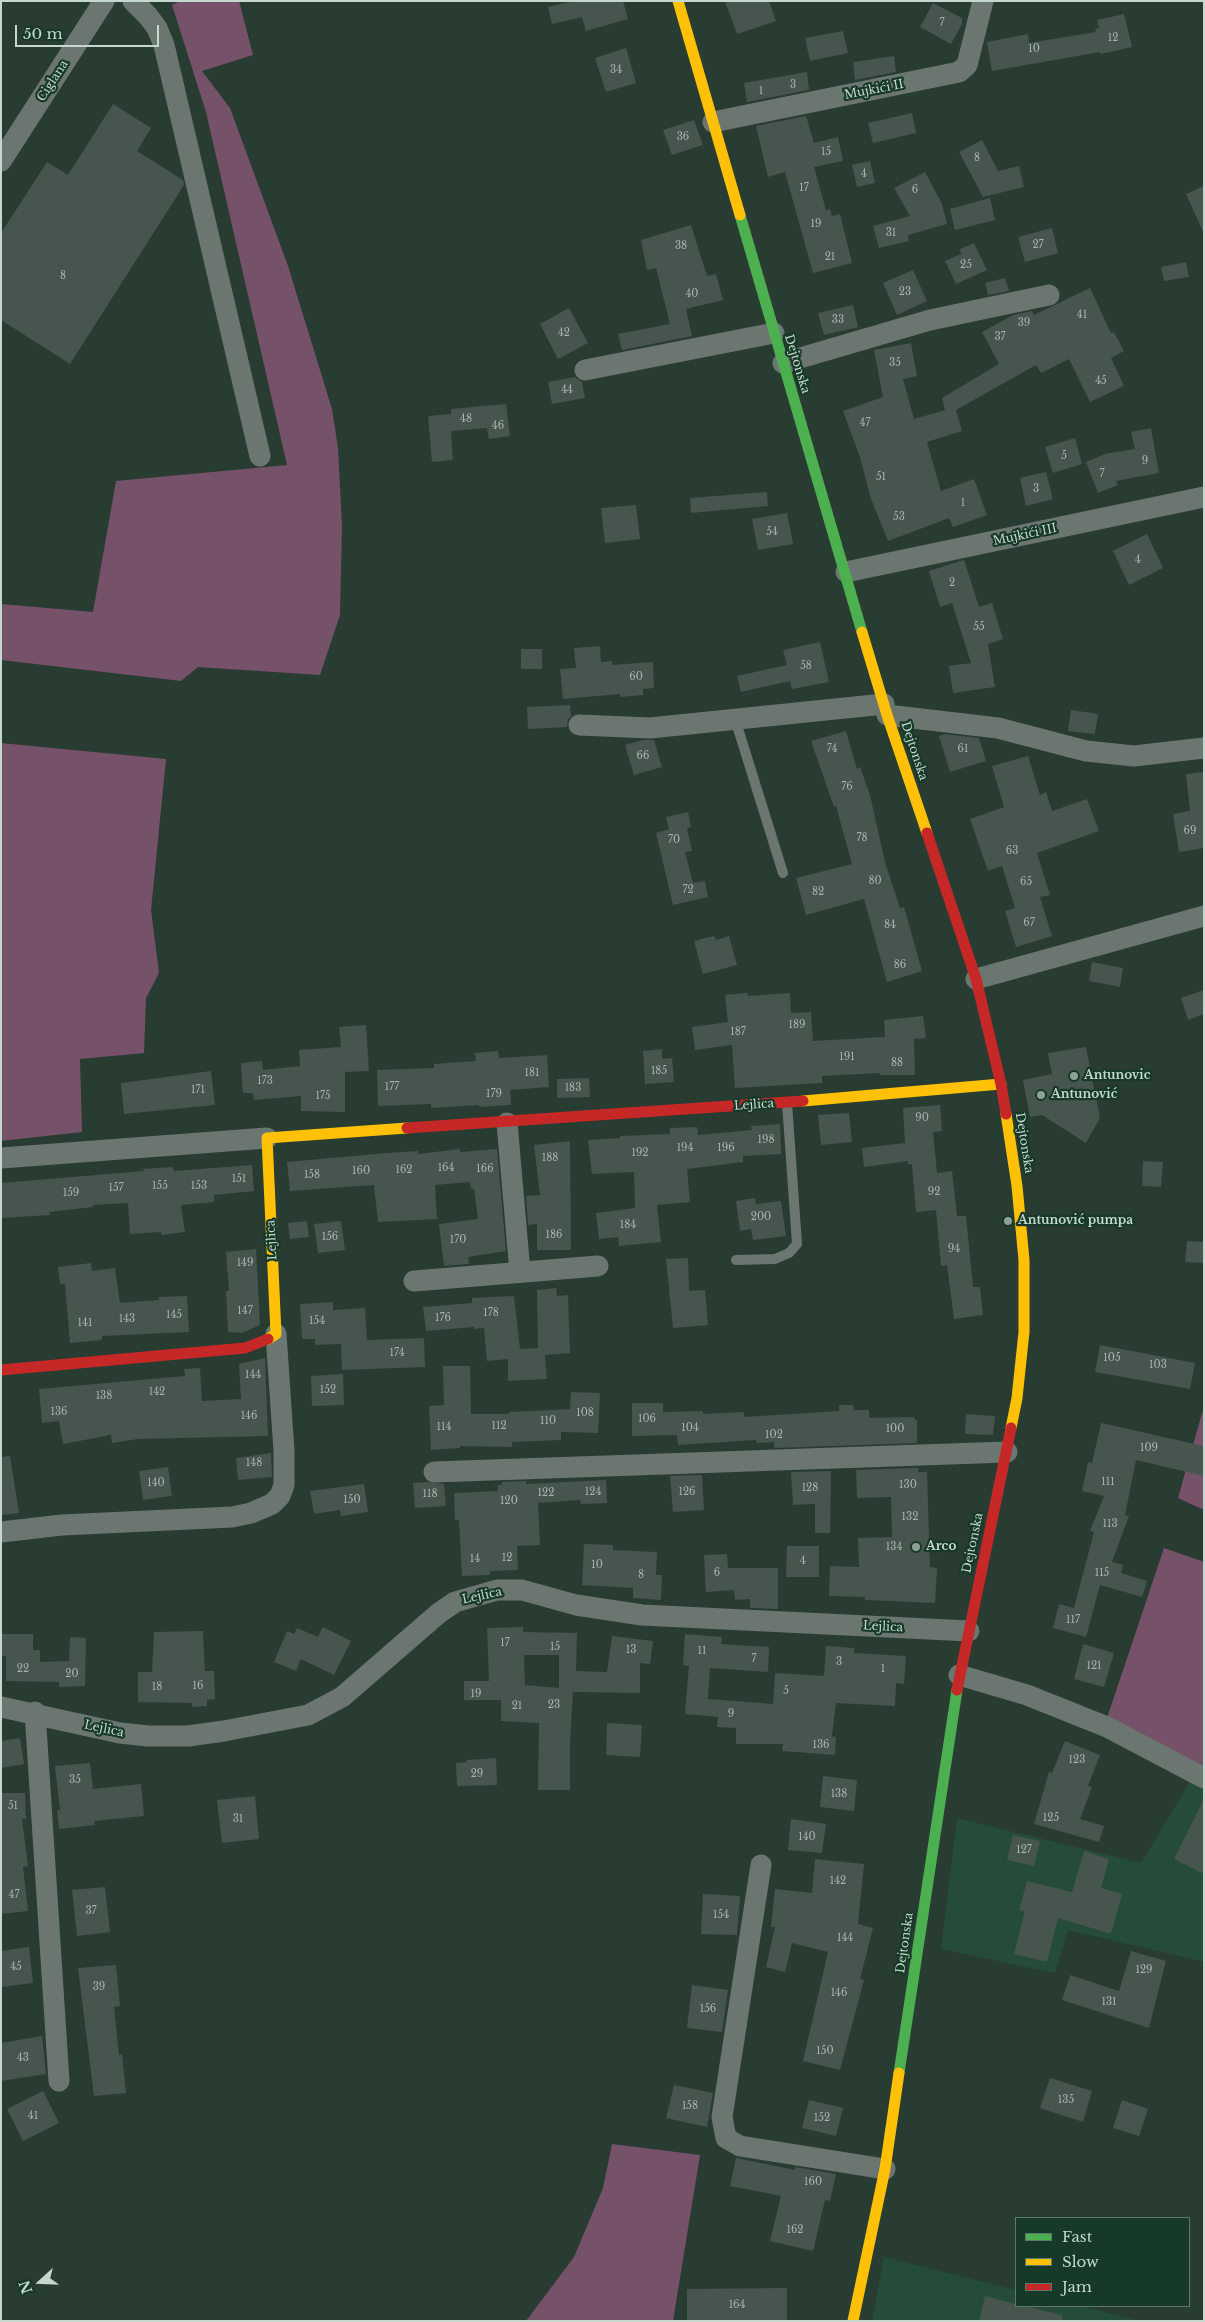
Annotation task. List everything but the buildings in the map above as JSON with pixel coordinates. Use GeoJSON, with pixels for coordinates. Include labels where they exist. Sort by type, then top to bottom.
{"type":"FeatureCollection","features":[{"type":"Feature","properties":{"kind":"main road","name":"Dejtonska"},"geometry":{"type":"LineString","coordinates":[[678,1],[886,710],[976,978],[1001,1084],[1017,1186],[1024,1260],[1024,1332],[1017,1398],[959,1675],[885,2169],[853,2321]]}},
{"type":"Feature","properties":{"kind":"main road","name":"Lejlica"},"geometry":{"type":"LineString","coordinates":[[276,1334],[267,1138],[507,1123],[1001,1084]]}},
{"type":"Feature","properties":{"kind":"main road"},"geometry":{"type":"LineString","coordinates":[[1,1370],[245,1348],[261,1343],[276,1334]]}},
{"type":"Feature","properties":{"kind":"street","name":"Ciglana"},"geometry":{"type":"LineString","coordinates":[[1,161],[104,1]]}},
{"type":"Feature","properties":{"kind":"street"},"geometry":{"type":"LineString","coordinates":[[133,1],[157,28],[164,45],[260,456]]}},
{"type":"Feature","properties":{"kind":"street","name":"Mujkići II"},"geometry":{"type":"LineString","coordinates":[[713,122],[959,72],[967,65],[983,1]]}},
{"type":"Feature","properties":{"kind":"street"},"geometry":{"type":"LineString","coordinates":[[783,363],[930,320],[1049,295]]}},
{"type":"Feature","properties":{"kind":"street"},"geometry":{"type":"LineString","coordinates":[[585,370],[774,333]]}},
{"type":"Feature","properties":{"kind":"street","name":"Mujkići III"},"geometry":{"type":"LineString","coordinates":[[846,572],[1204,497]]}},
{"type":"Feature","properties":{"kind":"street"},"geometry":{"type":"LineString","coordinates":[[579,725],[650,728],[735,719],[886,710],[998,728],[1086,751],[1134,756],[1204,748]]}},
{"type":"Feature","properties":{"kind":"street"},"geometry":{"type":"LineString","coordinates":[[976,978],[1204,916]]}},
{"type":"Feature","properties":{"kind":"street"},"geometry":{"type":"LineString","coordinates":[[507,1123],[520,1272]]}},
{"type":"Feature","properties":{"kind":"street","name":"Lejlica"},"geometry":{"type":"LineString","coordinates":[[1,1158],[267,1138]]}},
{"type":"Feature","properties":{"kind":"street"},"geometry":{"type":"LineString","coordinates":[[414,1281],[598,1266]]}},
{"type":"Feature","properties":{"kind":"street"},"geometry":{"type":"LineString","coordinates":[[1,1532],[62,1525],[232,1517],[251,1513],[272,1504],[280,1496],[284,1485],[284,1451],[276,1334]]}},
{"type":"Feature","properties":{"kind":"street"},"geometry":{"type":"LineString","coordinates":[[434,1472],[1007,1452]]}},
{"type":"Feature","properties":{"kind":"street","name":"Lejlica"},"geometry":{"type":"LineString","coordinates":[[1,1707],[35,1712],[120,1733],[148,1736],[188,1736],[308,1715],[342,1697],[439,1613],[455,1602],[498,1590],[522,1590],[576,1605],[642,1615],[969,1631]]}},
{"type":"Feature","properties":{"kind":"street"},"geometry":{"type":"LineString","coordinates":[[959,1675],[1027,1695],[1107,1727],[1204,1778]]}},
{"type":"Feature","properties":{"kind":"street"},"geometry":{"type":"LineString","coordinates":[[35,1712],[59,2081]]}},
{"type":"Feature","properties":{"kind":"street"},"geometry":{"type":"LineString","coordinates":[[761,1865],[722,2116],[726,2138],[740,2146],[885,2169]]}},
{"type":"Feature","properties":{"kind":"lane"},"geometry":{"type":"LineString","coordinates":[[735,719],[783,873]]}},
{"type":"Feature","properties":{"kind":"lane"},"geometry":{"type":"LineString","coordinates":[[736,1260],[775,1259],[789,1253],[797,1244],[787,1102]]}},
{"type":"Feature","properties":{"kind":"shaded area"},"geometry":{"type":"Polygon","coordinates":[[[180,1],[239,1],[253,55],[202,71],[230,108],[288,266],[332,409],[338,448],[342,526],[340,615],[320,675],[198,667],[181,681],[1,660],[1,604],[93,612],[116,481],[287,465],[206,112],[172,5],[180,1]]]}},
{"type":"Feature","properties":{"kind":"shaded area"},"geometry":{"type":"Polygon","coordinates":[[[1,743],[166,759],[151,910],[159,973],[146,998],[144,1053],[80,1059],[82,1132],[1,1141],[1,743]]]}},
{"type":"Feature","properties":{"kind":"shaded area"},"geometry":{"type":"Polygon","coordinates":[[[1202,1413],[1204,1413],[1204,1510],[1178,1498],[1202,1413]]]}},
{"type":"Feature","properties":{"kind":"shaded area"},"geometry":{"type":"Polygon","coordinates":[[[1164,1548],[1204,1562],[1204,1767],[1107,1718],[1164,1548]]]}},
{"type":"Feature","properties":{"kind":"shaded area"},"geometry":{"type":"Polygon","coordinates":[[[1194,1775],[1204,1780],[1204,1962],[1068,1930],[1055,1973],[941,1949],[957,1818],[1141,1863],[1194,1775]]]}},
{"type":"Feature","properties":{"kind":"shaded area"},"geometry":{"type":"Polygon","coordinates":[[[612,2144],[700,2155],[673,2321],[526,2321],[574,2257],[603,2188],[612,2144]]]}},
{"type":"Feature","properties":{"kind":"shaded area"},"geometry":{"type":"Polygon","coordinates":[[[884,2257],[1015,2290],[1015,2307],[1084,2307],[1140,2321],[872,2321],[884,2257]]]}},
{"type":"Feature","properties":{"kind":"traffic: fast"},"geometry":{"type":"LineString","coordinates":[[740,215],[862,632]]}},
{"type":"Feature","properties":{"kind":"traffic: fast"},"geometry":{"type":"LineString","coordinates":[[899,2073],[957,1690]]}},
{"type":"Feature","properties":{"kind":"traffic: slow"},"geometry":{"type":"LineString","coordinates":[[678,1],[740,215]]}},
{"type":"Feature","properties":{"kind":"traffic: slow"},"geometry":{"type":"LineString","coordinates":[[862,632],[887,715],[927,833]]}},
{"type":"Feature","properties":{"kind":"traffic: slow"},"geometry":{"type":"LineString","coordinates":[[803,1101],[1001,1084]]}},
{"type":"Feature","properties":{"kind":"traffic: slow"},"geometry":{"type":"LineString","coordinates":[[1006,1114],[1017,1186],[1024,1260],[1024,1332],[1017,1398],[1011,1428]]}},
{"type":"Feature","properties":{"kind":"traffic: slow"},"geometry":{"type":"LineString","coordinates":[[268,1339],[276,1334],[267,1138],[407,1128]]}},
{"type":"Feature","properties":{"kind":"traffic: slow"},"geometry":{"type":"LineString","coordinates":[[853,2321],[885,2169],[899,2073]]}},
{"type":"Feature","properties":{"kind":"traffic: jam"},"geometry":{"type":"LineString","coordinates":[[927,833],[976,979],[1001,1084],[1006,1114]]}},
{"type":"Feature","properties":{"kind":"traffic: jam"},"geometry":{"type":"LineString","coordinates":[[407,1128],[803,1101]]}},
{"type":"Feature","properties":{"kind":"traffic: jam"},"geometry":{"type":"LineString","coordinates":[[1,1370],[245,1348],[268,1339]]}},
{"type":"Feature","properties":{"kind":"traffic: jam"},"geometry":{"type":"LineString","coordinates":[[957,1690],[1011,1428]]}},
{"type":"Feature","properties":{"kind":"place","name":"Antunovic"},"geometry":{"type":"Point","coordinates":[1074,1076]}},
{"type":"Feature","properties":{"kind":"place","name":"Antunović"},"geometry":{"type":"Point","coordinates":[1041,1095]}},
{"type":"Feature","properties":{"kind":"place","name":"Antunović pumpa"},"geometry":{"type":"Point","coordinates":[1008,1221]}},
{"type":"Feature","properties":{"kind":"place","name":"Arco"},"geometry":{"type":"Point","coordinates":[916,1547]}}]}
